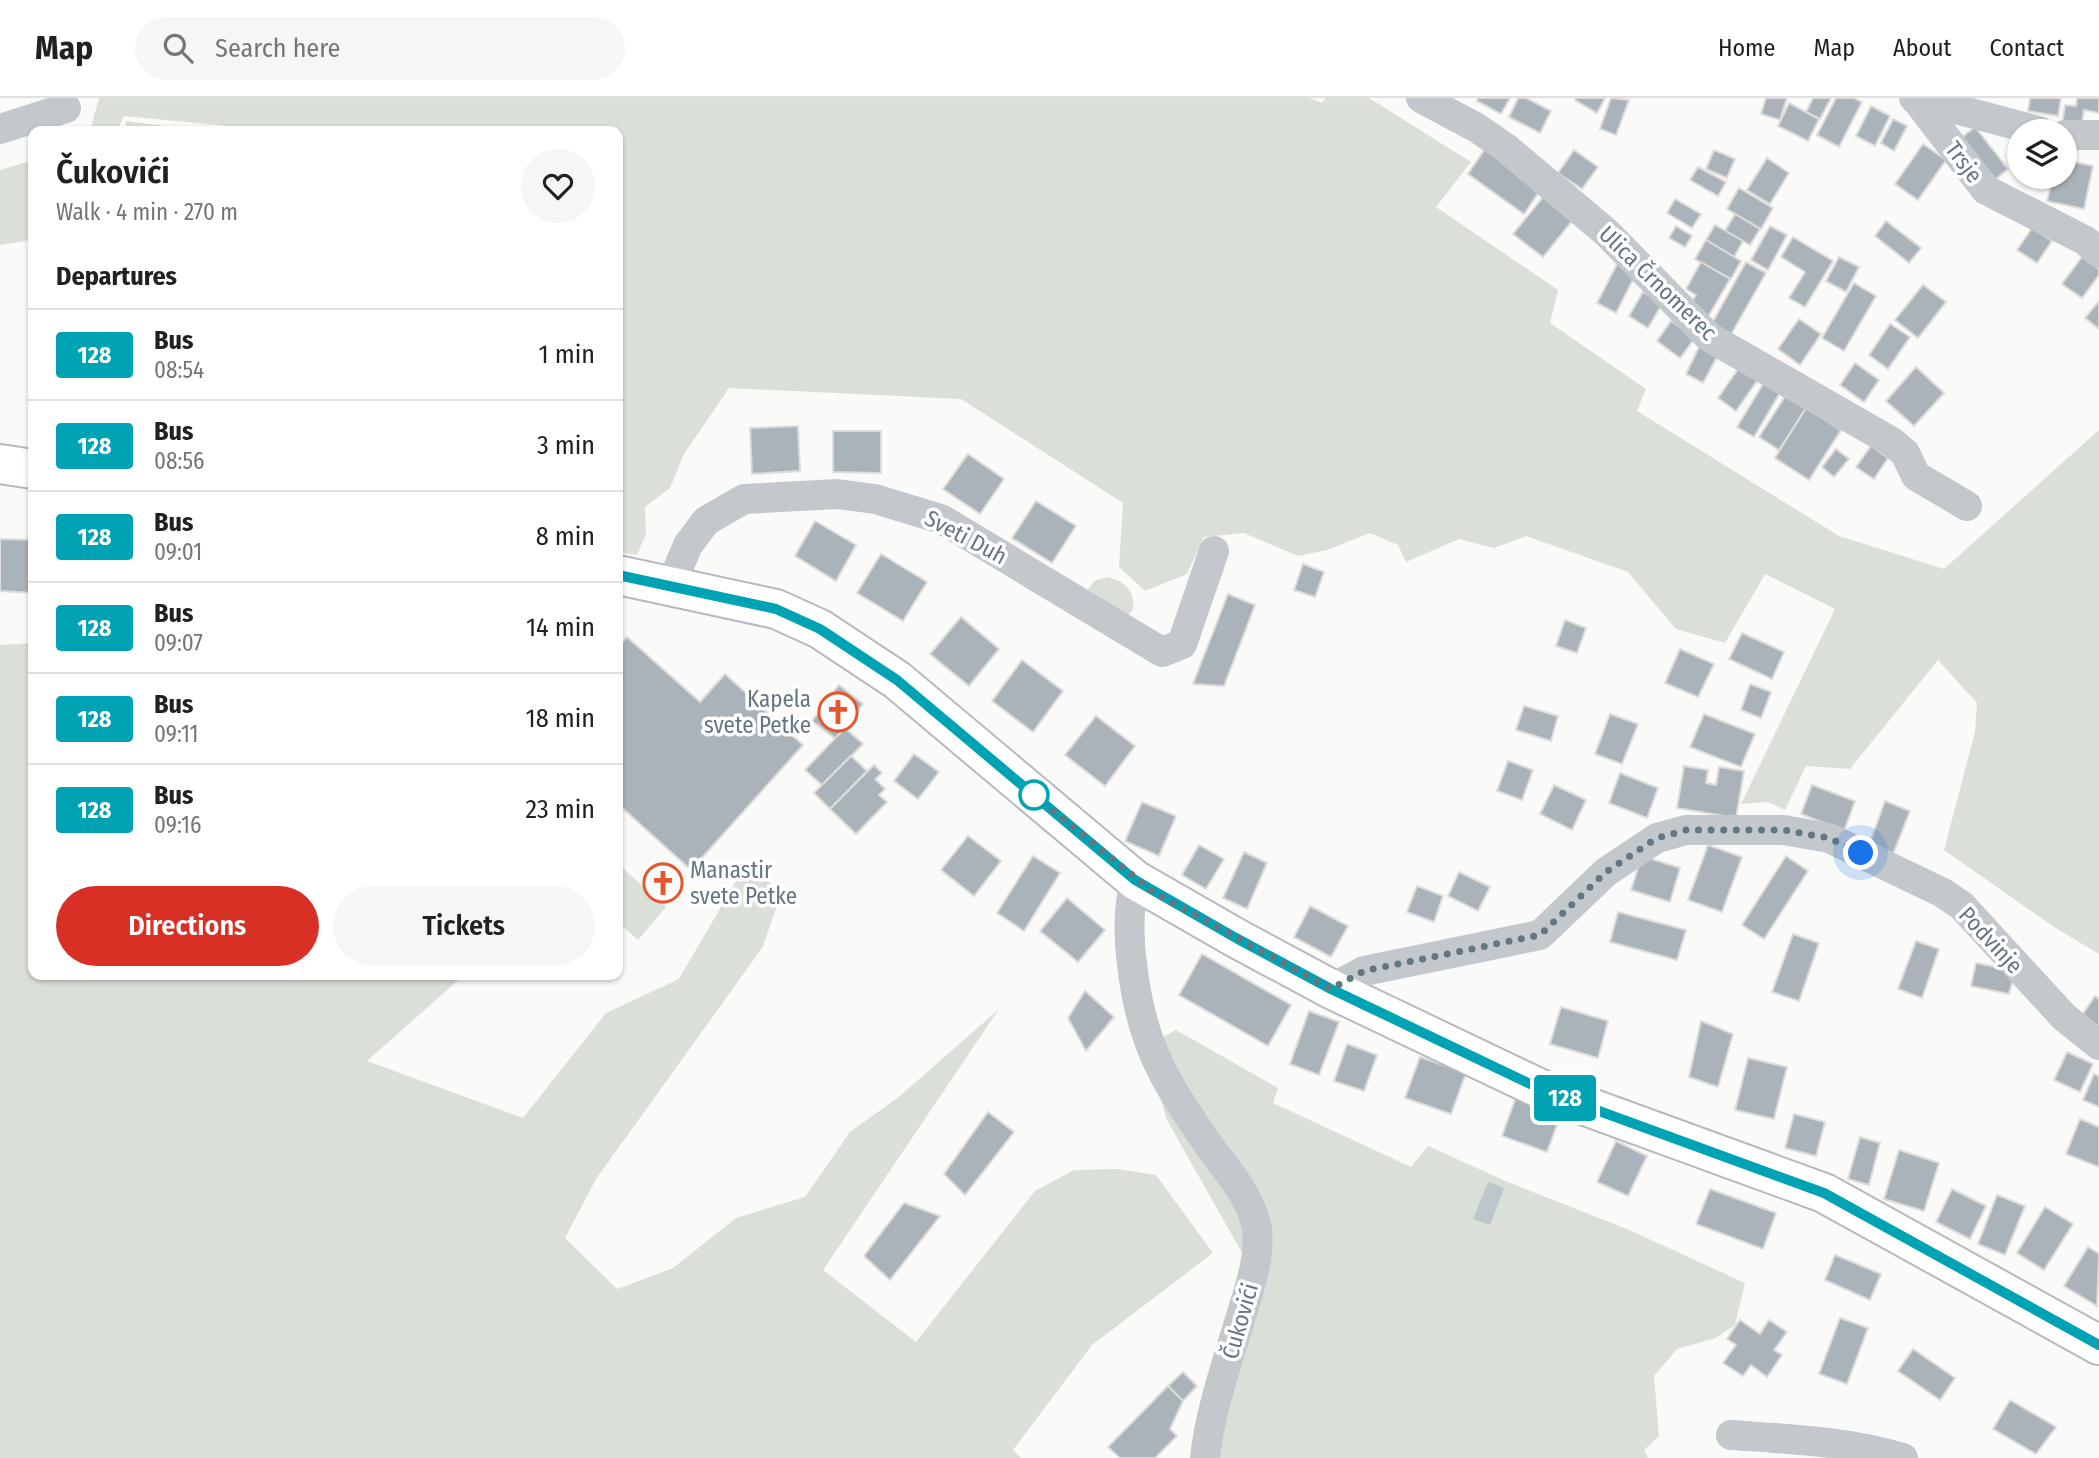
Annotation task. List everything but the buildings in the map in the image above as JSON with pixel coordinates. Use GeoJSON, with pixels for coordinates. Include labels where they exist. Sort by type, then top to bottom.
{"type":"FeatureCollection","features":[{"type":"Feature","properties":{"kind":"main road"},"geometry":{"type":"LineString","coordinates":[[0,464],[28,468]]}},
{"type":"Feature","properties":{"kind":"main road"},"geometry":{"type":"LineString","coordinates":[[623,576],[776,609],[847,645],[897,680],[1135,880],[1331,989],[1547,1092],[1824,1193],[2099,1345]]}},
{"type":"Feature","properties":{"kind":"street","name":"Ulica Črnomerec"},"geometry":{"type":"LineString","coordinates":[[1421,98],[1477,128],[1506,148],[1607,233],[1709,337],[1892,442],[1905,453],[1916,476],[1967,506]]}},
{"type":"Feature","properties":{"kind":"street"},"geometry":{"type":"LineString","coordinates":[[1914,98],[2007,123]]}},
{"type":"Feature","properties":{"kind":"street","name":"Trsje"},"geometry":{"type":"LineString","coordinates":[[1914,98],[1986,190],[2087,241],[2099,253]]}},
{"type":"Feature","properties":{"kind":"street"},"geometry":{"type":"LineString","coordinates":[[0,129],[66,108]]}},
{"type":"Feature","properties":{"kind":"street"},"geometry":{"type":"LineString","coordinates":[[2077,135],[2099,135]]}},
{"type":"Feature","properties":{"kind":"street","name":"Sveti Duh"},"geometry":{"type":"LineString","coordinates":[[671,585],[688,545],[706,521],[744,499],[837,494],[875,499],[941,519],[1162,652],[1182,645],[1214,551]]}},
{"type":"Feature","properties":{"kind":"street","name":"Podvinje"},"geometry":{"type":"LineString","coordinates":[[1331,989],[1364,971],[1540,935],[1606,872],[1657,838],[1686,830],[1784,830],[1829,838],[1943,893],[1962,906],[2064,1017],[2099,1045]]}},
{"type":"Feature","properties":{"kind":"street","name":"Čukovići"},"geometry":{"type":"LineString","coordinates":[[1135,880],[1129,902],[1129,938],[1136,1002],[1145,1039],[1170,1088],[1241,1192],[1254,1215],[1257,1230],[1258,1255],[1230,1353],[1205,1458]]}},
{"type":"Feature","properties":{"kind":"street"},"geometry":{"type":"LineString","coordinates":[[1731,1435],[1809,1440],[1878,1450],[1903,1458]]}},
{"type":"Feature","properties":{"kind":"shaded area"},"geometry":{"type":"Polygon","coordinates":[[[99,98],[1310,98],[1322,103],[1326,98],[1369,98],[1471,162],[1436,207],[1558,290],[1550,323],[1646,389],[1637,411],[1839,536],[1944,569],[2099,430],[2099,954],[2054,927],[1944,850],[1975,732],[1977,703],[1938,660],[1850,769],[1806,766],[1785,810],[1768,802],[1741,804],[1835,609],[1765,574],[1725,643],[1676,629],[1628,572],[1526,536],[1494,548],[1459,539],[1406,562],[1398,545],[1370,533],[1327,550],[1298,556],[1244,533],[1204,537],[1187,574],[1145,591],[1119,567],[1123,503],[961,399],[729,388],[684,454],[670,488],[645,507],[646,534],[637,555],[623,553],[623,126],[227,126],[124,116],[119,126],[91,126],[99,98]]]}},
{"type":"Feature","properties":{"kind":"shaded area"},"geometry":{"type":"Polygon","coordinates":[[[126,121],[164,126],[126,126],[126,121]]]}},
{"type":"Feature","properties":{"kind":"shaded area"},"geometry":{"type":"Polygon","coordinates":[[[28,162],[26,241],[0,245],[0,170],[28,162]]]}},
{"type":"Feature","properties":{"kind":"shaded area"},"geometry":{"type":"Polygon","coordinates":[[[1107,577],[1124,584],[1130,592],[1133,609],[1125,619],[1085,594],[1094,581],[1107,577]]]}},
{"type":"Feature","properties":{"kind":"shaded area"},"geometry":{"type":"Polygon","coordinates":[[[28,643],[28,980],[458,980],[367,1061],[523,1118],[606,1013],[679,979],[746,864],[782,892],[762,948],[596,1179],[565,1238],[617,1289],[673,1268],[736,1218],[805,1197],[850,1132],[900,1096],[999,1009],[823,1270],[916,1342],[1035,1191],[1074,1170],[1117,1169],[1156,1175],[1213,1253],[1092,1345],[1013,1450],[1021,1458],[0,1458],[0,645],[28,643]]]}},
{"type":"Feature","properties":{"kind":"shaded area"},"geometry":{"type":"Polygon","coordinates":[[[623,868],[666,907],[638,940],[623,926],[623,868]]]}},
{"type":"Feature","properties":{"kind":"shaded area"},"geometry":{"type":"Polygon","coordinates":[[[1176,1030],[1278,1088],[1273,1103],[1411,1167],[1428,1146],[1510,1183],[1627,1229],[1745,1283],[1735,1325],[1716,1338],[1677,1349],[1654,1376],[1659,1436],[1644,1450],[1648,1458],[1219,1458],[1223,1390],[1259,1283],[1167,1120],[1145,1047],[1176,1030]]]}},
{"type":"Feature","properties":{"kind":"shaded area"},"geometry":{"type":"Polygon","coordinates":[[[1488,1182],[1504,1188],[1490,1225],[1473,1219],[1488,1182]]]}},
{"type":"Feature","properties":{"kind":"bus line","name":"128"},"geometry":{"type":"LineString","coordinates":[[623,576],[776,609],[820,629],[897,680],[1076,832],[1153,892],[1331,989],[1547,1092],[1824,1193],[2099,1345]]}},
{"type":"Feature","properties":{"kind":"place","name":"Kapela svete Petke"},"geometry":{"type":"Point","coordinates":[838,712]}},
{"type":"Feature","properties":{"kind":"place","name":"Manastir svete Petke"},"geometry":{"type":"Point","coordinates":[663,883]}},
{"type":"Feature","properties":{"kind":"route"},"geometry":{"type":"LineString","coordinates":[[1034,795],[1115,864],[1153,892],[1331,989],[1364,971],[1410,959],[1540,935],[1606,872],[1657,838],[1686,830],[1784,830],[1829,838],[1861,853]]}}]}
